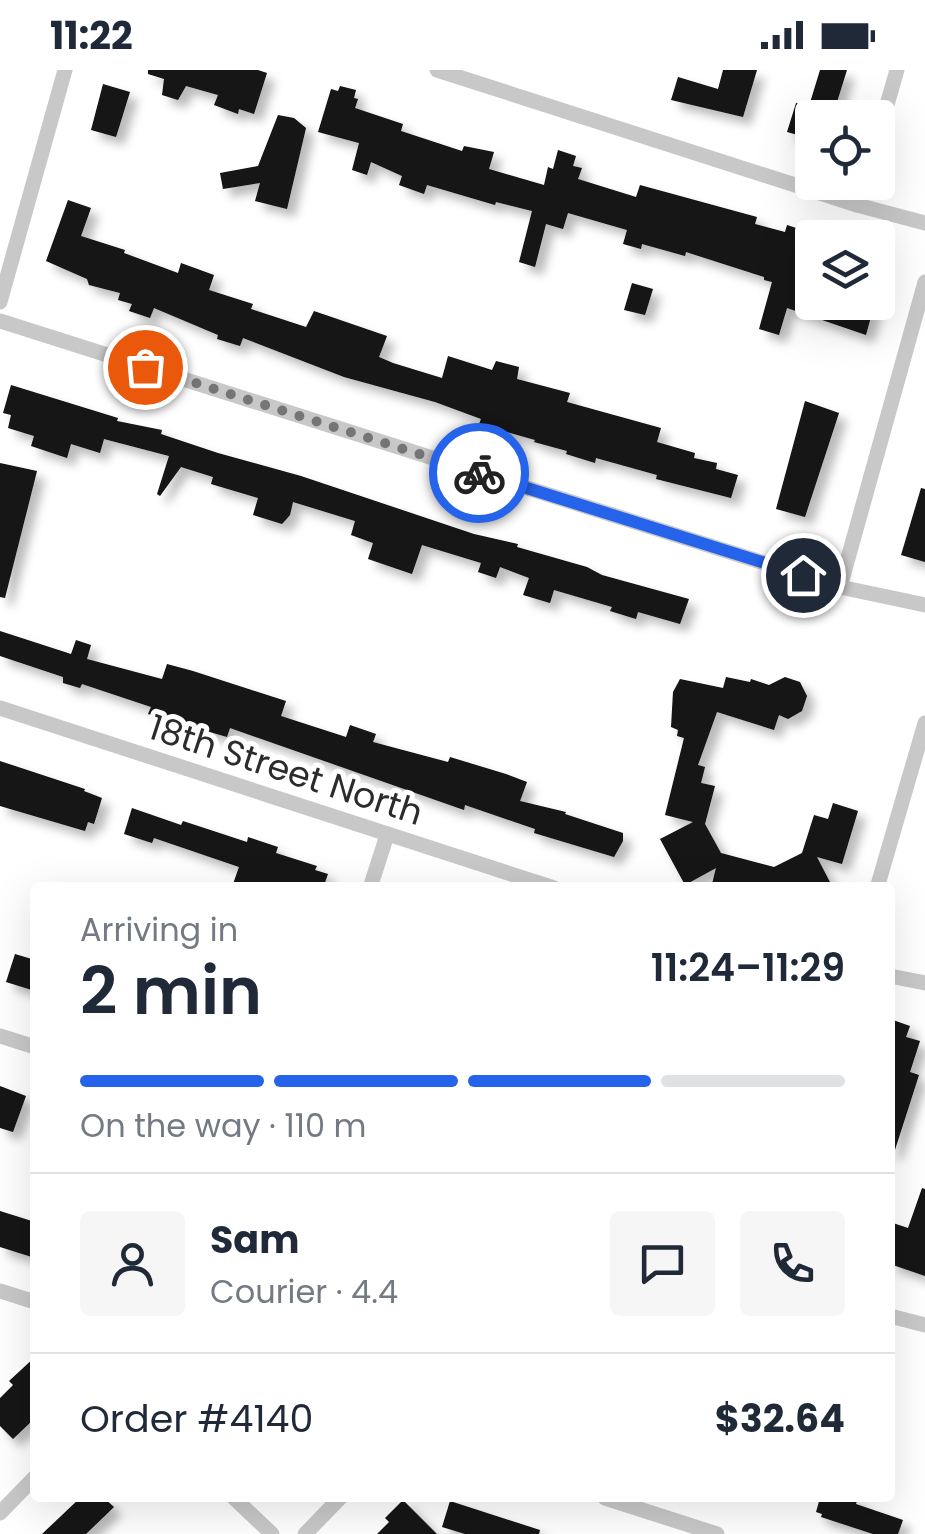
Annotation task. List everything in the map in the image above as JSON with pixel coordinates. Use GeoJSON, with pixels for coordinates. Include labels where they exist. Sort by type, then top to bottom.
{"type":"FeatureCollection","features":[{"type":"Feature","properties":{"kind":"street"},"geometry":{"type":"LineString","coordinates":[[0,302],[65,70]]}},
{"type":"Feature","properties":{"kind":"street"},"geometry":{"type":"LineString","coordinates":[[437,70],[856,205],[925,223]]}},
{"type":"Feature","properties":{"kind":"street"},"geometry":{"type":"LineString","coordinates":[[888,100],[897,70]]}},
{"type":"Feature","properties":{"kind":"street"},"geometry":{"type":"LineString","coordinates":[[856,205],[858,200]]}},
{"type":"Feature","properties":{"kind":"street"},"geometry":{"type":"LineString","coordinates":[[840,586],[925,282]]}},
{"type":"Feature","properties":{"kind":"street"},"geometry":{"type":"LineString","coordinates":[[0,321],[840,586],[925,605]]}},
{"type":"Feature","properties":{"kind":"street","name":"18th Street North"},"geometry":{"type":"LineString","coordinates":[[0,708],[535,882]]}},
{"type":"Feature","properties":{"kind":"street"},"geometry":{"type":"LineString","coordinates":[[879,882],[925,724]]}},
{"type":"Feature","properties":{"kind":"street"},"geometry":{"type":"LineString","coordinates":[[372,882],[387,835]]}},
{"type":"Feature","properties":{"kind":"street"},"geometry":{"type":"LineString","coordinates":[[895,977],[925,983]]}},
{"type":"Feature","properties":{"kind":"street"},"geometry":{"type":"LineString","coordinates":[[0,1036],[30,1046]]}},
{"type":"Feature","properties":{"kind":"street"},"geometry":{"type":"LineString","coordinates":[[0,1291],[30,1300]]}},
{"type":"Feature","properties":{"kind":"street"},"geometry":{"type":"LineString","coordinates":[[895,1317],[925,1324]]}},
{"type":"Feature","properties":{"kind":"street"},"geometry":{"type":"LineString","coordinates":[[0,1513],[30,1482]]}},
{"type":"Feature","properties":{"kind":"street"},"geometry":{"type":"LineString","coordinates":[[238,1502],[272,1534]]}},
{"type":"Feature","properties":{"kind":"street"},"geometry":{"type":"LineString","coordinates":[[305,1534],[336,1502]]}},
{"type":"Feature","properties":{"kind":"street"},"geometry":{"type":"LineString","coordinates":[[617,1502],[717,1534]]}},
{"type":"Feature","properties":{"kind":"building"},"geometry":{"type":"Polygon","coordinates":[[[148,70],[267,73],[254,114],[239,109],[238,114],[214,105],[218,95],[186,86],[178,100],[162,95],[164,79],[148,74],[148,70]]]}},
{"type":"Feature","properties":{"kind":"building"},"geometry":{"type":"Polygon","coordinates":[[[723,70],[757,70],[743,117],[671,100],[678,77],[718,89],[723,70]]]}},
{"type":"Feature","properties":{"kind":"building"},"geometry":{"type":"Polygon","coordinates":[[[820,70],[847,70],[838,100],[811,100],[820,70]]]}},
{"type":"Feature","properties":{"kind":"building"},"geometry":{"type":"Polygon","coordinates":[[[103,84],[130,92],[116,137],[91,130],[103,84]]]}},
{"type":"Feature","properties":{"kind":"building"},"geometry":{"type":"Polygon","coordinates":[[[340,86],[356,90],[355,108],[403,124],[401,131],[462,151],[464,146],[494,152],[489,169],[544,185],[558,150],[576,156],[573,166],[582,168],[578,179],[636,197],[640,185],[757,217],[755,224],[785,232],[787,225],[795,228],[795,311],[787,308],[779,335],[759,329],[772,282],[764,277],[686,252],[685,256],[642,244],[641,249],[623,244],[627,230],[568,213],[563,229],[546,224],[535,267],[519,262],[532,211],[496,202],[495,205],[427,185],[424,194],[399,185],[402,176],[371,162],[367,175],[352,170],[359,143],[318,132],[331,89],[338,91],[340,86]]]}},
{"type":"Feature","properties":{"kind":"building"},"geometry":{"type":"Polygon","coordinates":[[[795,106],[795,134],[787,132],[795,106]]]}},
{"type":"Feature","properties":{"kind":"building"},"geometry":{"type":"Polygon","coordinates":[[[278,115],[294,118],[306,128],[287,209],[255,201],[260,183],[223,189],[220,173],[258,166],[278,115]]]}},
{"type":"Feature","properties":{"kind":"building"},"geometry":{"type":"Polygon","coordinates":[[[68,200],[91,208],[81,236],[178,273],[181,263],[214,275],[209,290],[253,304],[251,309],[306,327],[314,311],[387,336],[379,357],[442,378],[448,356],[492,370],[496,361],[519,367],[517,379],[570,393],[567,402],[661,428],[657,442],[695,453],[694,458],[717,463],[716,469],[738,475],[731,498],[656,479],[657,475],[596,458],[595,463],[566,454],[567,451],[479,424],[481,419],[435,402],[344,377],[243,338],[240,346],[217,339],[218,335],[154,308],[150,318],[129,311],[132,304],[118,300],[120,293],[89,285],[87,279],[46,261],[68,200]]]}},
{"type":"Feature","properties":{"kind":"building"},"geometry":{"type":"Polygon","coordinates":[[[632,283],[653,289],[645,315],[624,310],[632,283]]]}},
{"type":"Feature","properties":{"kind":"building"},"geometry":{"type":"Polygon","coordinates":[[[822,320],[870,320],[866,335],[822,320]]]}},
{"type":"Feature","properties":{"kind":"building"},"geometry":{"type":"Polygon","coordinates":[[[11,385],[118,418],[117,421],[162,430],[161,434],[218,453],[301,476],[474,534],[518,544],[517,547],[602,575],[689,599],[680,624],[638,612],[636,619],[610,611],[612,607],[554,590],[550,603],[523,595],[529,578],[500,567],[496,578],[478,572],[481,563],[422,545],[412,574],[368,559],[373,543],[351,535],[355,521],[293,502],[290,515],[282,524],[253,515],[258,498],[211,484],[213,477],[181,467],[160,496],[157,494],[169,456],[104,439],[100,453],[71,444],[67,458],[31,446],[34,436],[8,428],[11,415],[3,413],[11,385]]]}},
{"type":"Feature","properties":{"kind":"building"},"geometry":{"type":"Polygon","coordinates":[[[805,401],[839,413],[805,517],[776,509],[805,401]]]}},
{"type":"Feature","properties":{"kind":"building"},"geometry":{"type":"Polygon","coordinates":[[[0,463],[37,471],[5,598],[0,597],[0,463]]]}},
{"type":"Feature","properties":{"kind":"building"},"geometry":{"type":"Polygon","coordinates":[[[921,488],[925,489],[925,562],[901,555],[921,488]]]}},
{"type":"Feature","properties":{"kind":"building"},"geometry":{"type":"Polygon","coordinates":[[[0,631],[71,654],[76,640],[91,645],[87,659],[162,679],[167,664],[193,671],[286,701],[281,716],[346,737],[350,725],[376,734],[373,742],[448,762],[450,757],[506,774],[527,782],[520,801],[566,812],[623,833],[623,841],[614,857],[534,833],[535,829],[465,805],[464,810],[230,728],[227,737],[148,714],[151,707],[82,684],[80,688],[63,683],[63,677],[0,656],[0,631]]]}},
{"type":"Feature","properties":{"kind":"building"},"geometry":{"type":"Polygon","coordinates":[[[726,677],[769,685],[785,677],[800,682],[807,696],[802,711],[788,719],[779,715],[774,730],[717,712],[698,765],[705,767],[701,783],[715,786],[705,824],[721,853],[774,867],[802,853],[814,815],[828,819],[833,803],[858,811],[842,864],[817,857],[830,882],[712,882],[716,868],[683,882],[660,839],[693,822],[665,815],[684,738],[671,727],[673,692],[680,679],[723,688],[726,677]]]}},
{"type":"Feature","properties":{"kind":"building"},"geometry":{"type":"Polygon","coordinates":[[[0,761],[102,798],[94,824],[88,822],[85,831],[0,806],[0,761]]]}},
{"type":"Feature","properties":{"kind":"building"},"geometry":{"type":"Polygon","coordinates":[[[132,808],[181,825],[183,821],[247,842],[248,837],[278,847],[276,853],[317,866],[315,870],[328,874],[325,882],[234,882],[239,867],[154,838],[152,843],[124,834],[132,808]]]}},
{"type":"Feature","properties":{"kind":"building"},"geometry":{"type":"Polygon","coordinates":[[[15,954],[30,958],[30,989],[6,982],[15,954]]]}},
{"type":"Feature","properties":{"kind":"building"},"geometry":{"type":"Polygon","coordinates":[[[895,1021],[910,1026],[906,1037],[920,1041],[910,1072],[919,1075],[895,1150],[895,1021]]]}},
{"type":"Feature","properties":{"kind":"building"},"geometry":{"type":"Polygon","coordinates":[[[0,1086],[26,1096],[13,1132],[0,1128],[0,1086]]]}},
{"type":"Feature","properties":{"kind":"building"},"geometry":{"type":"Polygon","coordinates":[[[922,1188],[925,1189],[925,1276],[895,1266],[895,1224],[908,1228],[922,1188]]]}},
{"type":"Feature","properties":{"kind":"building"},"geometry":{"type":"Polygon","coordinates":[[[0,1211],[30,1220],[30,1256],[0,1247],[0,1211]]]}},
{"type":"Feature","properties":{"kind":"building"},"geometry":{"type":"Polygon","coordinates":[[[30,1362],[30,1423],[13,1439],[0,1426],[0,1398],[13,1385],[9,1381],[30,1362]]]}},
{"type":"Feature","properties":{"kind":"building"},"geometry":{"type":"Polygon","coordinates":[[[76,1502],[108,1502],[114,1507],[86,1534],[42,1534],[76,1502]]]}},
{"type":"Feature","properties":{"kind":"building"},"geometry":{"type":"Polygon","coordinates":[[[405,1502],[437,1534],[377,1534],[389,1522],[385,1518],[405,1502]]]}},
{"type":"Feature","properties":{"kind":"building"},"geometry":{"type":"Polygon","coordinates":[[[450,1502],[453,1502],[540,1530],[539,1534],[465,1534],[442,1527],[450,1502]]]}},
{"type":"Feature","properties":{"kind":"building"},"geometry":{"type":"Polygon","coordinates":[[[819,1502],[857,1502],[903,1520],[898,1534],[873,1534],[816,1512],[819,1502]]]}},
{"type":"Feature","properties":{"kind":"way so far"},"geometry":{"type":"LineString","coordinates":[[145,367],[479,473]]}},
{"type":"Feature","properties":{"kind":"route"},"geometry":{"type":"LineString","coordinates":[[479,473],[803,575]]}}]}
